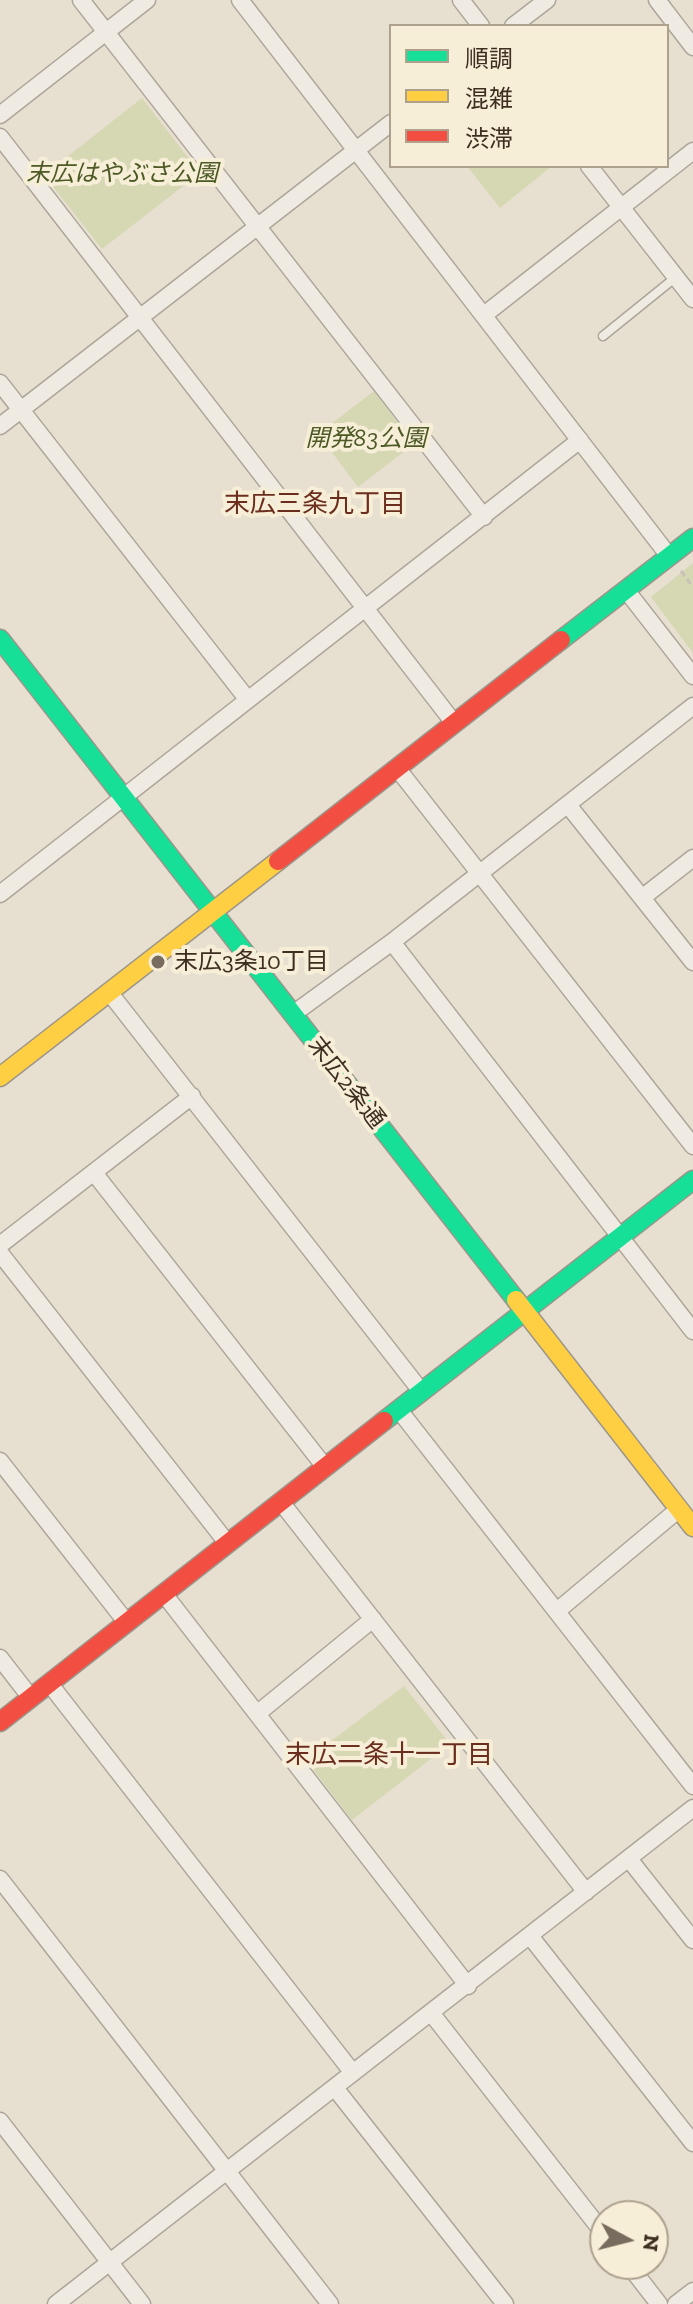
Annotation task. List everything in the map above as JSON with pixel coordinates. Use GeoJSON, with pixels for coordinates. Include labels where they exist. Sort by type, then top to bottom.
{"type":"FeatureCollection","features":[{"type":"Feature","properties":{"kind":"street"},"geometry":{"type":"LineString","coordinates":[[81,0],[484,517]]}},
{"type":"Feature","properties":{"kind":"street"},"geometry":{"type":"LineString","coordinates":[[0,115],[147,0]]}},
{"type":"Feature","properties":{"kind":"street"},"geometry":{"type":"LineString","coordinates":[[240,0],[669,556]]}},
{"type":"Feature","properties":{"kind":"street"},"geometry":{"type":"LineString","coordinates":[[461,0],[479,24]]}},
{"type":"Feature","properties":{"kind":"street"},"geometry":{"type":"LineString","coordinates":[[516,24],[547,0]]}},
{"type":"Feature","properties":{"kind":"street"},"geometry":{"type":"LineString","coordinates":[[657,0],[693,47]]}},
{"type":"Feature","properties":{"kind":"street"},"geometry":{"type":"LineString","coordinates":[[0,426],[389,125]]}},
{"type":"Feature","properties":{"kind":"street"},"geometry":{"type":"LineString","coordinates":[[0,137],[454,723]]}},
{"type":"Feature","properties":{"kind":"street"},"geometry":{"type":"LineString","coordinates":[[484,315],[693,151]]}},
{"type":"Feature","properties":{"kind":"street"},"geometry":{"type":"LineString","coordinates":[[591,168],[693,299]]}},
{"type":"Feature","properties":{"kind":"street"},"geometry":{"type":"LineString","coordinates":[[0,383],[248,700]]}},
{"type":"Feature","properties":{"kind":"street"},"geometry":{"type":"LineString","coordinates":[[0,894],[580,440]]}},
{"type":"Feature","properties":{"kind":"street"},"geometry":{"type":"LineString","coordinates":[[0,1077],[693,538]]}},
{"type":"Feature","properties":{"kind":"street"},"geometry":{"type":"LineString","coordinates":[[626,590],[693,676]]}},
{"type":"Feature","properties":{"kind":"street","name":"末広2条通"},"geometry":{"type":"LineString","coordinates":[[0,639],[693,1527]]}},
{"type":"Feature","properties":{"kind":"street"},"geometry":{"type":"LineString","coordinates":[[293,1014],[392,942],[693,706]]}},
{"type":"Feature","properties":{"kind":"street"},"geometry":{"type":"LineString","coordinates":[[397,768],[693,1146]]}},
{"type":"Feature","properties":{"kind":"street"},"geometry":{"type":"LineString","coordinates":[[568,805],[693,962]]}},
{"type":"Feature","properties":{"kind":"street"},"geometry":{"type":"LineString","coordinates":[[643,897],[693,858]]}},
{"type":"Feature","properties":{"kind":"street"},"geometry":{"type":"LineString","coordinates":[[392,942],[693,1331]]}},
{"type":"Feature","properties":{"kind":"street"},"geometry":{"type":"LineString","coordinates":[[109,992],[421,1391]]}},
{"type":"Feature","properties":{"kind":"street"},"geometry":{"type":"LineString","coordinates":[[0,1245],[192,1096]]}},
{"type":"Feature","properties":{"kind":"street"},"geometry":{"type":"LineString","coordinates":[[95,1174],[325,1467]]}},
{"type":"Feature","properties":{"kind":"street"},"geometry":{"type":"LineString","coordinates":[[0,1722],[693,1180]]}},
{"type":"Feature","properties":{"kind":"street"},"geometry":{"type":"LineString","coordinates":[[0,1253],[228,1544]]}},
{"type":"Feature","properties":{"kind":"street"},"geometry":{"type":"LineString","coordinates":[[399,1410],[693,1786]]}},
{"type":"Feature","properties":{"kind":"street"},"geometry":{"type":"LineString","coordinates":[[0,1461],[127,1623]]}},
{"type":"Feature","properties":{"kind":"street"},"geometry":{"type":"LineString","coordinates":[[281,1502],[586,1892]]}},
{"type":"Feature","properties":{"kind":"street"},"geometry":{"type":"LineString","coordinates":[[557,1611],[679,1509]]}},
{"type":"Feature","properties":{"kind":"street"},"geometry":{"type":"LineString","coordinates":[[164,1594],[468,1986]]}},
{"type":"Feature","properties":{"kind":"street"},"geometry":{"type":"LineString","coordinates":[[258,1713],[373,1619]]}},
{"type":"Feature","properties":{"kind":"street"},"geometry":{"type":"LineString","coordinates":[[0,1658],[31,1698]]}},
{"type":"Feature","properties":{"kind":"street"},"geometry":{"type":"LineString","coordinates":[[49,1683],[353,2073]]}},
{"type":"Feature","properties":{"kind":"street"},"geometry":{"type":"LineString","coordinates":[[56,2304],[693,1808]]}},
{"type":"Feature","properties":{"kind":"street"},"geometry":{"type":"LineString","coordinates":[[629,1859],[693,1940]]}},
{"type":"Feature","properties":{"kind":"street"},"geometry":{"type":"LineString","coordinates":[[0,1879],[330,2304]]}},
{"type":"Feature","properties":{"kind":"street"},"geometry":{"type":"LineString","coordinates":[[530,1936],[693,2143]]}},
{"type":"Feature","properties":{"kind":"street"},"geometry":{"type":"LineString","coordinates":[[432,2014],[589,2215]]}},
{"type":"Feature","properties":{"kind":"street"},"geometry":{"type":"LineString","coordinates":[[335,2088],[505,2304]]}},
{"type":"Feature","properties":{"kind":"street"},"geometry":{"type":"LineString","coordinates":[[0,2121],[142,2304]]}},
{"type":"Feature","properties":{"kind":"street"},"geometry":{"type":"LineString","coordinates":[[640,2280],[659,2304]]}},
{"type":"Feature","properties":{"kind":"street"},"geometry":{"type":"LineString","coordinates":[[676,2304],[693,2291]]}},
{"type":"Feature","properties":{"kind":"lane"},"geometry":{"type":"LineString","coordinates":[[603,336],[676,277]]}},
{"type":"Feature","properties":{"kind":"green space","name":"末広はやぶさ公園"},"geometry":{"type":"Polygon","coordinates":[[[142,98],[200,173],[102,249],[44,175],[142,98]]]}},
{"type":"Feature","properties":{"kind":"green space"},"geometry":{"type":"Polygon","coordinates":[[[469,168],[550,168],[500,208],[469,168]]]}},
{"type":"Feature","properties":{"kind":"green space","name":"開発83公園"},"geometry":{"type":"Polygon","coordinates":[[[374,391],[414,444],[358,487],[318,434],[374,391]]]}},
{"type":"Feature","properties":{"kind":"green space"},"geometry":{"type":"Polygon","coordinates":[[[693,563],[693,653],[651,597],[693,563]]]}},
{"type":"Feature","properties":{"kind":"green space"},"geometry":{"type":"Polygon","coordinates":[[[404,1686],[450,1744],[352,1820],[306,1760],[404,1686]]]}},
{"type":"Feature","properties":{"kind":"traffic: fast"},"geometry":{"type":"LineString","coordinates":[[561,640],[693,538]]}},
{"type":"Feature","properties":{"kind":"traffic: fast"},"geometry":{"type":"LineString","coordinates":[[0,639],[516,1300]]}},
{"type":"Feature","properties":{"kind":"traffic: fast"},"geometry":{"type":"LineString","coordinates":[[384,1421],[693,1180]]}},
{"type":"Feature","properties":{"kind":"traffic: slow"},"geometry":{"type":"LineString","coordinates":[[0,1077],[278,861]]}},
{"type":"Feature","properties":{"kind":"traffic: slow"},"geometry":{"type":"LineString","coordinates":[[516,1300],[693,1527]]}},
{"type":"Feature","properties":{"kind":"traffic: jam"},"geometry":{"type":"LineString","coordinates":[[278,861],[561,640]]}},
{"type":"Feature","properties":{"kind":"traffic: jam"},"geometry":{"type":"LineString","coordinates":[[0,1722],[384,1421]]}},
{"type":"Feature","properties":{"kind":"place","name":"末広3条10丁目"},"geometry":{"type":"Point","coordinates":[158,962]}},
{"type":"Feature","properties":{"kind":"district","name":"末広三条九丁目"},"geometry":{"type":"Point","coordinates":[315,505]}},
{"type":"Feature","properties":{"kind":"district","name":"末広二条十一丁目"},"geometry":{"type":"Point","coordinates":[389,1756]}}]}
